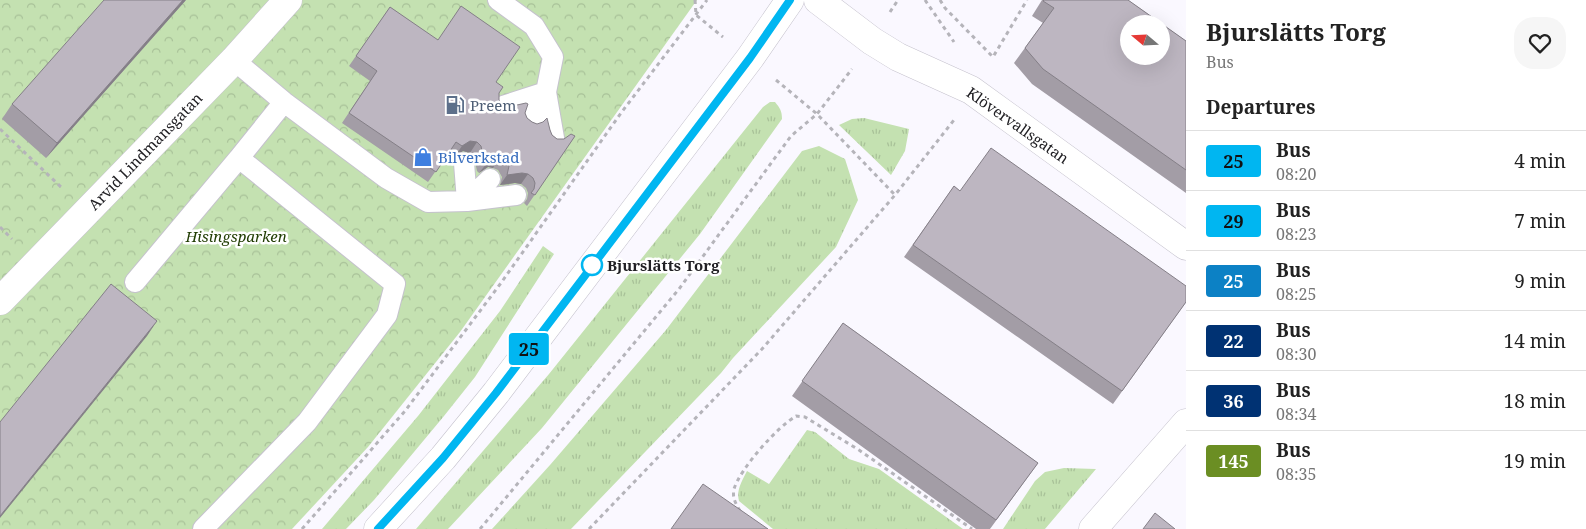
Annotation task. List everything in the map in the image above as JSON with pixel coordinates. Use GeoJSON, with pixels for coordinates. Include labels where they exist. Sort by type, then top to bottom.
{"type":"FeatureCollection","features":[{"type":"Feature","properties":{"kind":"street","name":"Arvid Lindmansgatan"},"geometry":{"type":"LineString","coordinates":[[0,301],[234,60],[288,0]]}},
{"type":"Feature","properties":{"kind":"street"},"geometry":{"type":"LineString","coordinates":[[378,529],[443,458],[496,393],[750,58],[790,0]]}},
{"type":"Feature","properties":{"kind":"street","name":"Klövervallsgatan"},"geometry":{"type":"LineString","coordinates":[[818,0],[872,41],[898,57],[971,90],[1186,246]]}},
{"type":"Feature","properties":{"kind":"street"},"geometry":{"type":"LineString","coordinates":[[1093,529],[1186,423]]}},
{"type":"Feature","properties":{"kind":"lane"},"geometry":{"type":"LineString","coordinates":[[498,0],[534,26],[553,57],[546,92],[530,122]]}},
{"type":"Feature","properties":{"kind":"lane"},"geometry":{"type":"LineString","coordinates":[[234,60],[284,102],[386,178],[428,202],[467,201],[516,195]]}},
{"type":"Feature","properties":{"kind":"lane"},"geometry":{"type":"LineString","coordinates":[[503,106],[546,92]]}},
{"type":"Feature","properties":{"kind":"lane"},"geometry":{"type":"LineString","coordinates":[[546,92],[554,138]]}},
{"type":"Feature","properties":{"kind":"lane"},"geometry":{"type":"LineString","coordinates":[[134,282],[284,102]]}},
{"type":"Feature","properties":{"kind":"lane"},"geometry":{"type":"LineString","coordinates":[[203,529],[307,422],[387,315],[395,284],[239,158]]}},
{"type":"Feature","properties":{"kind":"lane"},"geometry":{"type":"LineString","coordinates":[[464,163],[467,201]]}},
{"type":"Feature","properties":{"kind":"lane"},"geometry":{"type":"LineString","coordinates":[[467,201],[490,178]]}},
{"type":"Feature","properties":{"kind":"path"},"geometry":{"type":"LineString","coordinates":[[696,0],[696,15]]}},
{"type":"Feature","properties":{"kind":"path"},"geometry":{"type":"LineString","coordinates":[[302,529],[405,411],[501,284],[621,113],[707,0]]}},
{"type":"Feature","properties":{"kind":"path"},"geometry":{"type":"LineString","coordinates":[[940,0],[945,8],[993,58],[1028,0]]}},
{"type":"Feature","properties":{"kind":"path"},"geometry":{"type":"LineString","coordinates":[[480,529],[679,289],[792,136],[817,114],[894,195]]}},
{"type":"Feature","properties":{"kind":"path"},"geometry":{"type":"LineString","coordinates":[[589,529],[762,349],[894,195],[954,120]]}},
{"type":"Feature","properties":{"kind":"path"},"geometry":{"type":"LineString","coordinates":[[0,129],[58,185],[88,210]]}},
{"type":"Feature","properties":{"kind":"path"},"geometry":{"type":"LineString","coordinates":[[0,227],[16,242]]}},
{"type":"Feature","properties":{"kind":"path"},"geometry":{"type":"LineString","coordinates":[[746,515],[740,511],[734,502],[734,490],[743,472],[785,422],[796,416],[805,417],[859,450],[972,529]]}},
{"type":"Feature","properties":{"kind":"green space","name":"Hisingsparken"},"geometry":{"type":"Polygon","coordinates":[[[0,0],[697,0],[460,332],[368,447],[292,529],[0,529],[0,0]]]}},
{"type":"Feature","properties":{"kind":"green space"},"geometry":{"type":"Polygon","coordinates":[[[770,102],[775,102],[778,106],[782,119],[700,234],[542,428],[448,529],[416,529],[549,374],[763,107],[770,102]]]}},
{"type":"Feature","properties":{"kind":"green space"},"geometry":{"type":"Polygon","coordinates":[[[864,118],[909,129],[905,151],[891,175],[839,125],[852,119],[864,118]]]}},
{"type":"Feature","properties":{"kind":"green space"},"geometry":{"type":"Polygon","coordinates":[[[819,146],[845,159],[858,200],[836,247],[721,373],[571,529],[492,529],[550,465],[666,330],[802,151],[819,146]]]}},
{"type":"Feature","properties":{"kind":"green space"},"geometry":{"type":"Polygon","coordinates":[[[543,246],[554,254],[475,377],[374,500],[346,529],[322,529],[418,416],[500,311],[543,246]]]}},
{"type":"Feature","properties":{"kind":"green space"},"geometry":{"type":"Polygon","coordinates":[[[807,430],[815,432],[849,459],[879,469],[963,529],[773,529],[739,501],[738,493],[740,486],[747,471],[769,484],[807,430]]]}},
{"type":"Feature","properties":{"kind":"green space"},"geometry":{"type":"Polygon","coordinates":[[[1064,468],[1096,469],[1045,529],[1003,529],[1035,481],[1045,472],[1064,468]]]}},
{"type":"Feature","properties":{"kind":"building"},"geometry":{"type":"Polygon","coordinates":[[[104,0],[183,0],[57,143],[12,104],[104,0]]]}},
{"type":"Feature","properties":{"kind":"building"},"geometry":{"type":"Polygon","coordinates":[[[1128,0],[1149,15],[1120,15],[1120,65],[1170,65],[1170,30],[1186,41],[1186,170],[1043,69],[1025,48],[1054,8],[1043,1],[1128,0]]]}},
{"type":"Feature","properties":{"kind":"building"},"geometry":{"type":"Polygon","coordinates":[[[461,6],[520,47],[496,82],[503,87],[499,93],[499,100],[503,105],[508,107],[526,103],[528,104],[525,113],[527,118],[537,124],[547,118],[552,135],[557,139],[564,139],[571,134],[575,136],[535,195],[531,193],[535,183],[533,178],[528,174],[522,173],[507,175],[509,166],[500,157],[495,157],[487,163],[484,161],[481,146],[477,142],[470,141],[462,146],[456,142],[436,172],[349,113],[377,71],[356,56],[390,7],[438,40],[461,6]]]}},
{"type":"Feature","properties":{"kind":"building"},"geometry":{"type":"Polygon","coordinates":[[[991,148],[1186,286],[1186,302],[1122,391],[913,245],[954,186],[960,191],[991,148]]]}},
{"type":"Feature","properties":{"kind":"building"},"geometry":{"type":"Polygon","coordinates":[[[111,284],[157,321],[0,516],[0,422],[111,284]]]}},
{"type":"Feature","properties":{"kind":"building"},"geometry":{"type":"Polygon","coordinates":[[[843,323],[1038,463],[996,520],[802,381],[843,323]]]}},
{"type":"Feature","properties":{"kind":"building"},"geometry":{"type":"Polygon","coordinates":[[[703,484],[768,529],[671,529],[703,484]]]}},
{"type":"Feature","properties":{"kind":"building"},"geometry":{"type":"Polygon","coordinates":[[[1155,513],[1175,529],[1143,529],[1155,513]]]}},
{"type":"Feature","properties":{"kind":"bus line","name":"25"},"geometry":{"type":"LineString","coordinates":[[378,529],[443,458],[496,393],[750,58],[790,0]]}},
{"type":"Feature","properties":{"kind":"place","name":"Preem"},"geometry":{"type":"Point","coordinates":[455,105]}},
{"type":"Feature","properties":{"kind":"place","name":"Bilverkstad"},"geometry":{"type":"Point","coordinates":[423,157]}},
{"type":"Feature","properties":{"kind":"place","name":"Bjurslätts Torg"},"geometry":{"type":"Point","coordinates":[592,265]}}]}
